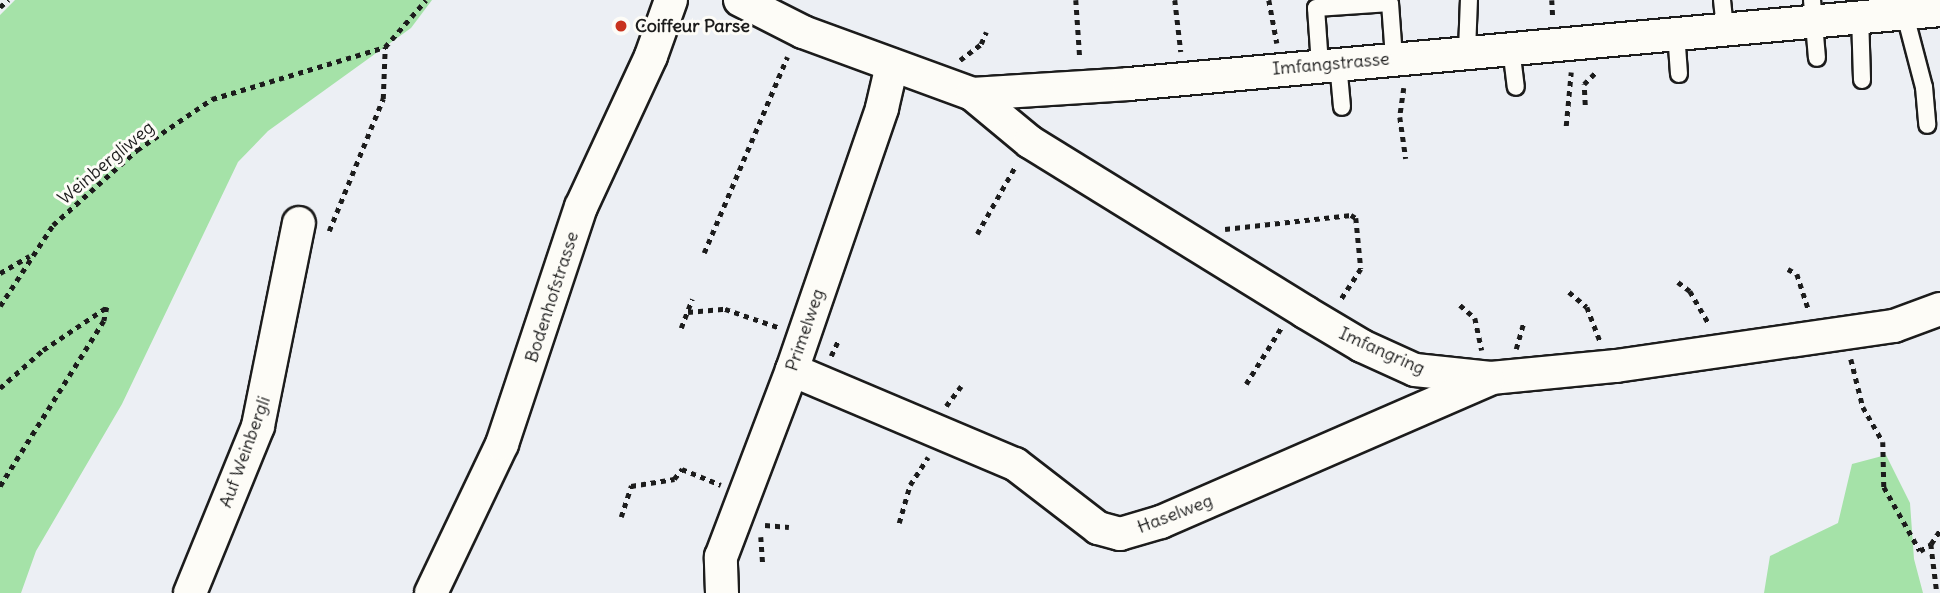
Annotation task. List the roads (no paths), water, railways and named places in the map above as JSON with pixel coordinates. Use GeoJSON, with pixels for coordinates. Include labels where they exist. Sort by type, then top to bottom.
{"type":"FeatureCollection","features":[{"type":"Feature","properties":{"kind":"street","name":"Bodenhofstrasse"},"geometry":{"type":"LineString","coordinates":[[431,593],[502,444],[582,207],[651,56],[671,0]]}},
{"type":"Feature","properties":{"kind":"street","name":"Imfangstrasse"},"geometry":{"type":"LineString","coordinates":[[740,0],[799,30],[965,91],[1129,84],[1511,47],[1561,34],[1676,32],[1723,14],[1812,10],[1860,15],[1940,10]]}},
{"type":"Feature","properties":{"kind":"street","name":"Primelweg"},"geometry":{"type":"LineString","coordinates":[[722,593],[721,557],[792,370],[882,107],[892,65]]}},
{"type":"Feature","properties":{"kind":"street","name":"Imfangring"},"geometry":{"type":"LineString","coordinates":[[965,91],[1030,142],[1362,346],[1415,370],[1787,343],[1894,326],[1940,309]]}},
{"type":"Feature","properties":{"kind":"street","name":"Auf Weinbergli"},"geometry":{"type":"LineString","coordinates":[[190,593],[258,426],[299,223]]}},
{"type":"Feature","properties":{"kind":"street","name":"Haselweg"},"geometry":{"type":"LineString","coordinates":[[792,370],[1015,464],[1098,528],[1120,534],[1161,522],[1487,365]]}},
{"type":"Feature","properties":{"kind":"lane"},"geometry":{"type":"LineString","coordinates":[[1467,51],[1469,0]]}},
{"type":"Feature","properties":{"kind":"lane"},"geometry":{"type":"LineString","coordinates":[[1342,107],[1315,8],[1390,3],[1399,58]]}},
{"type":"Feature","properties":{"kind":"lane"},"geometry":{"type":"LineString","coordinates":[[1812,10],[1817,58]]}},
{"type":"Feature","properties":{"kind":"lane"},"geometry":{"type":"LineString","coordinates":[[1905,11],[1924,87],[1927,125]]}},
{"type":"Feature","properties":{"kind":"lane"},"geometry":{"type":"LineString","coordinates":[[1860,15],[1862,80]]}},
{"type":"Feature","properties":{"kind":"lane"},"geometry":{"type":"LineString","coordinates":[[1676,32],[1679,74]]}},
{"type":"Feature","properties":{"kind":"lane"},"geometry":{"type":"LineString","coordinates":[[1511,47],[1516,87]]}},
{"type":"Feature","properties":{"kind":"place","name":"Coiffeur Parse"},"geometry":{"type":"Point","coordinates":[621,26]}}]}
